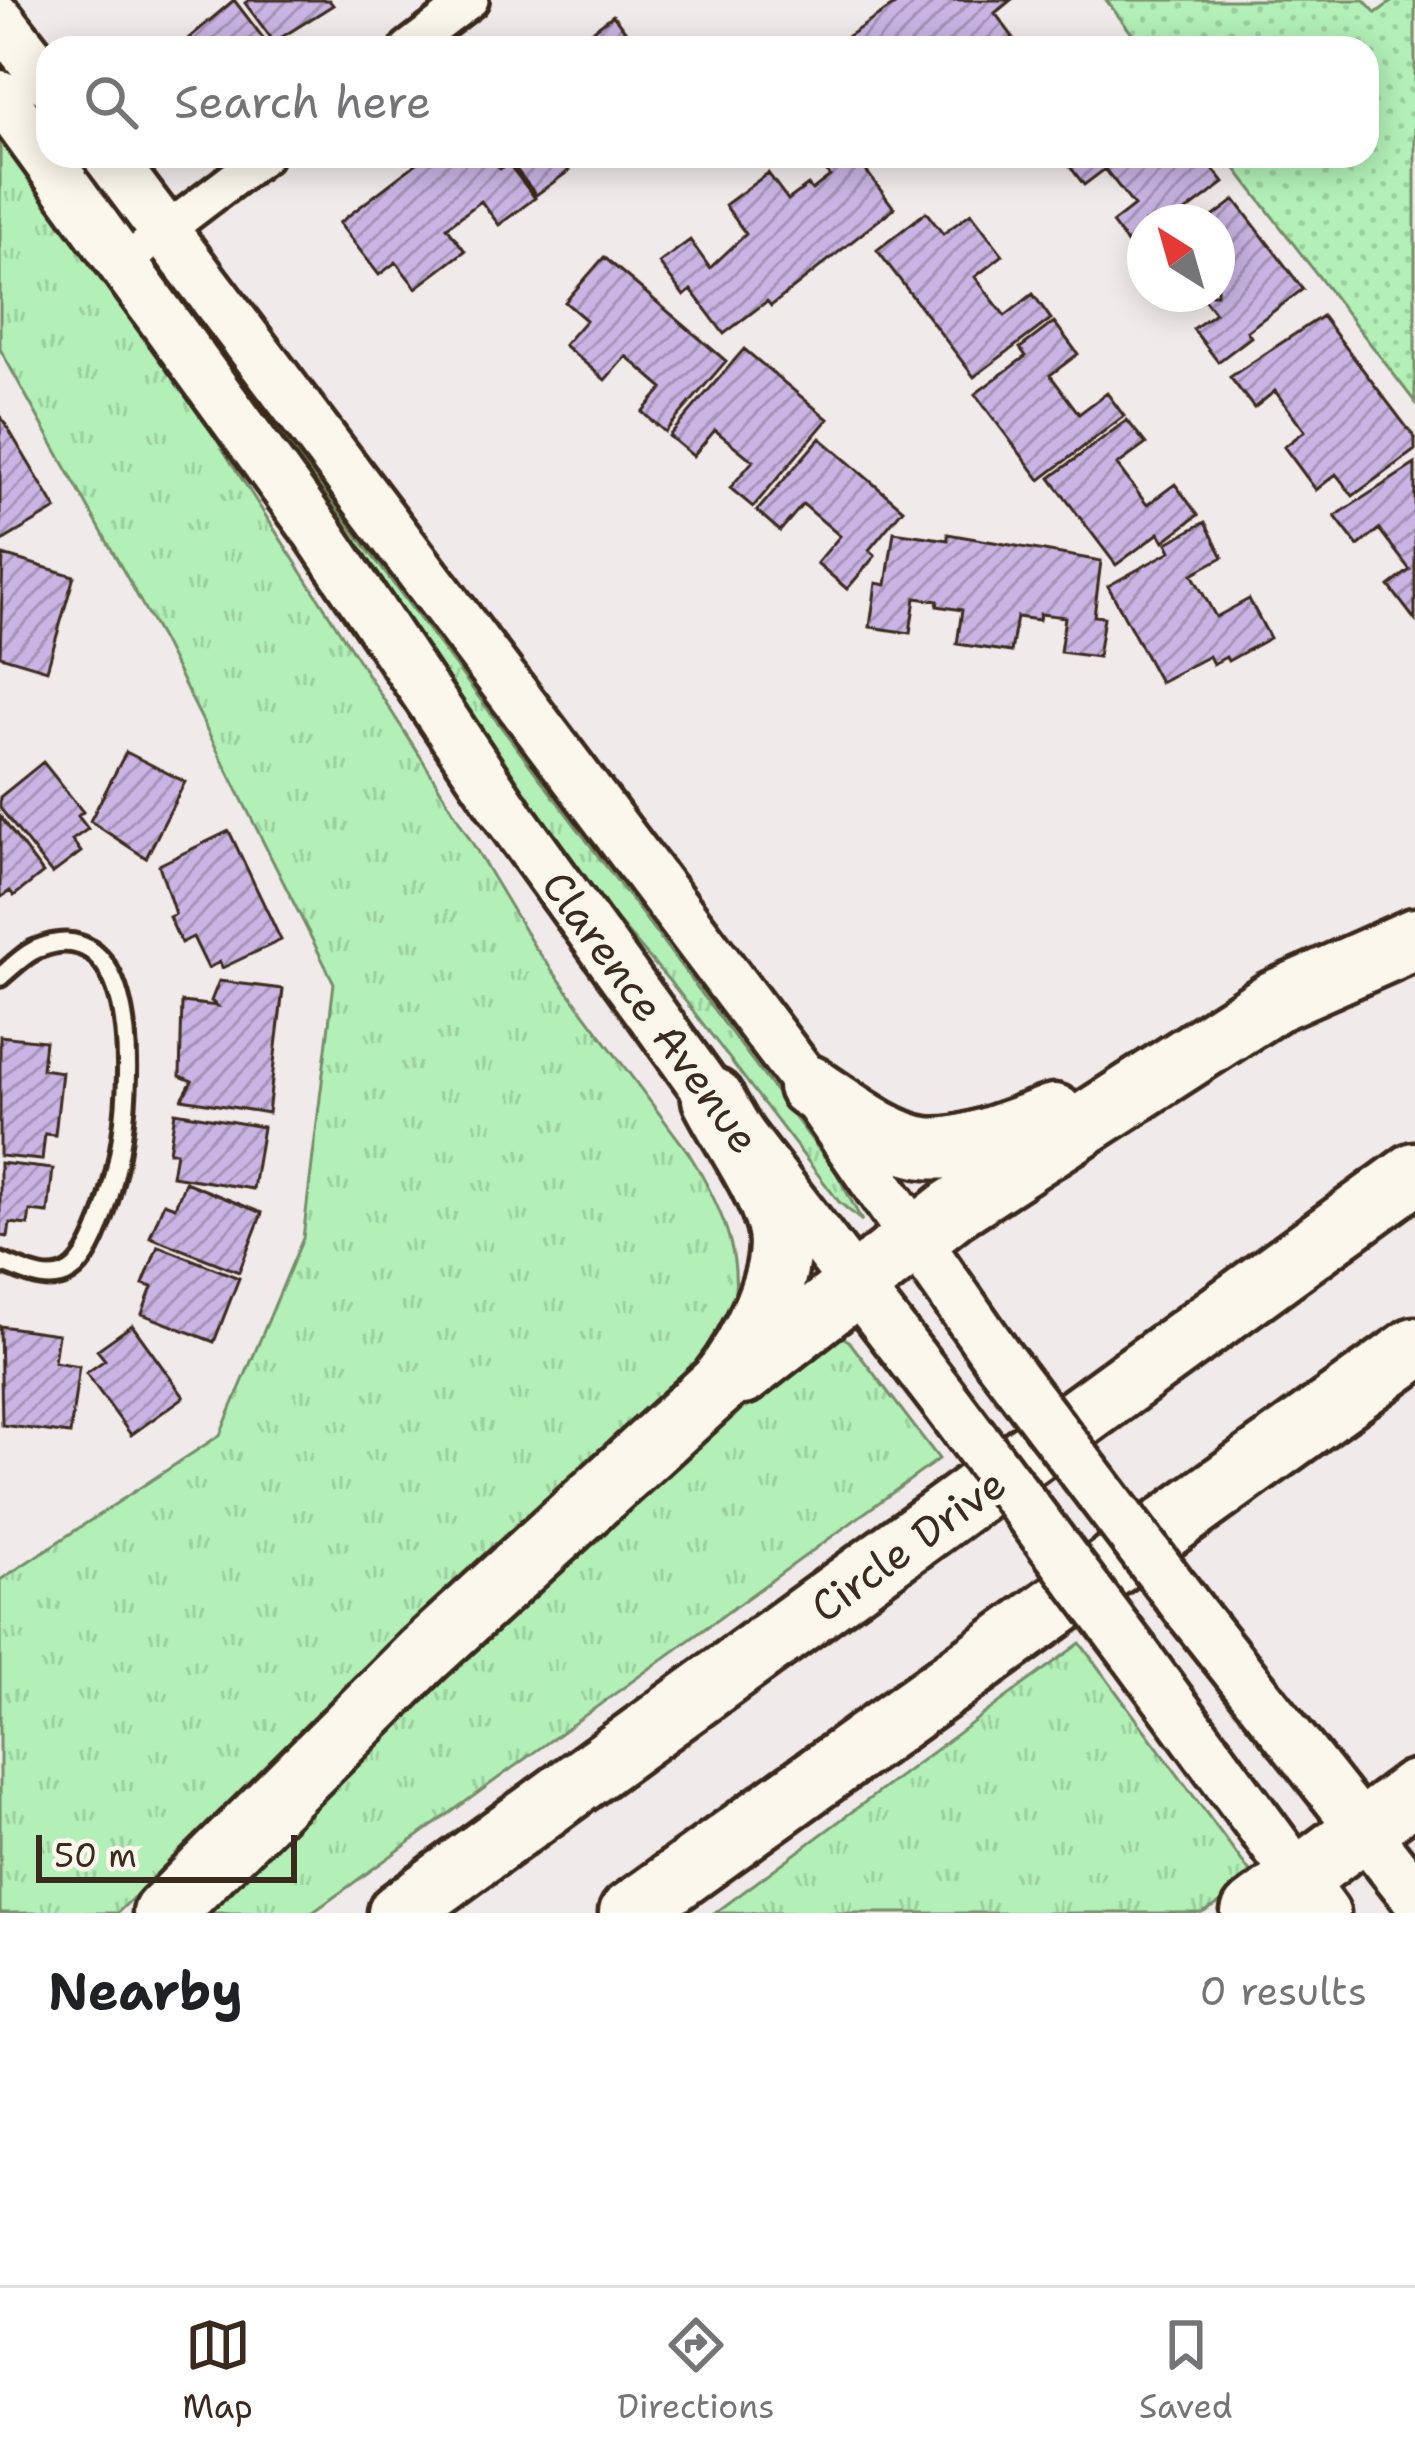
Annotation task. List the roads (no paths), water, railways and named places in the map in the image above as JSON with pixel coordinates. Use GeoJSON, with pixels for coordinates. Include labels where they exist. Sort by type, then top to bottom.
{"type":"FeatureCollection","features":[{"type":"Feature","properties":{"kind":"highway"},"geometry":{"type":"LineString","coordinates":[[606,1484],[915,1239],[1275,1001],[1415,939]]}},
{"type":"Feature","properties":{"kind":"highway"},"geometry":{"type":"LineString","coordinates":[[809,1087],[890,1142],[931,1151],[963,1149],[1167,1073]]}},
{"type":"Feature","properties":{"kind":"highway"},"geometry":{"type":"LineString","coordinates":[[164,1913],[422,1655],[720,1384],[752,1343],[771,1288],[778,1225],[713,1099]]}},
{"type":"Feature","properties":{"kind":"highway","name":"Circle Drive"},"geometry":{"type":"LineString","coordinates":[[416,1904],[1415,1173]]}},
{"type":"Feature","properties":{"kind":"highway"},"geometry":{"type":"LineString","coordinates":[[630,1913],[1415,1348]]}},
{"type":"Feature","properties":{"kind":"highway"},"geometry":{"type":"LineString","coordinates":[[1252,1913],[1313,1895],[1365,1833],[1415,1791]]}},
{"type":"Feature","properties":{"kind":"main road"},"geometry":{"type":"LineString","coordinates":[[0,20],[36,66]]}},
{"type":"Feature","properties":{"kind":"main road","name":"Clarence Avenue"},"geometry":{"type":"LineString","coordinates":[[0,95],[36,143]]}},
{"type":"Feature","properties":{"kind":"main road","name":"Clarence Avenue"},"geometry":{"type":"LineString","coordinates":[[55,168],[319,534],[512,821],[713,1099],[944,1398],[1313,1895]]}},
{"type":"Feature","properties":{"kind":"main road","name":"Clarence Avenue"},"geometry":{"type":"LineString","coordinates":[[118,168],[809,1087],[998,1358],[1415,1896]]}},
{"type":"Feature","properties":{"kind":"street"},"geometry":{"type":"LineString","coordinates":[[424,36],[472,0]]}},
{"type":"Feature","properties":{"kind":"street"},"geometry":{"type":"LineString","coordinates":[[126,262],[248,168]]}},
{"type":"Feature","properties":{"kind":"lane"},"geometry":{"type":"LineString","coordinates":[[0,977],[38,948],[78,945],[106,962],[126,1013],[128,1092],[113,1181],[84,1260],[67,1275],[43,1279],[0,1262]]}}]}
